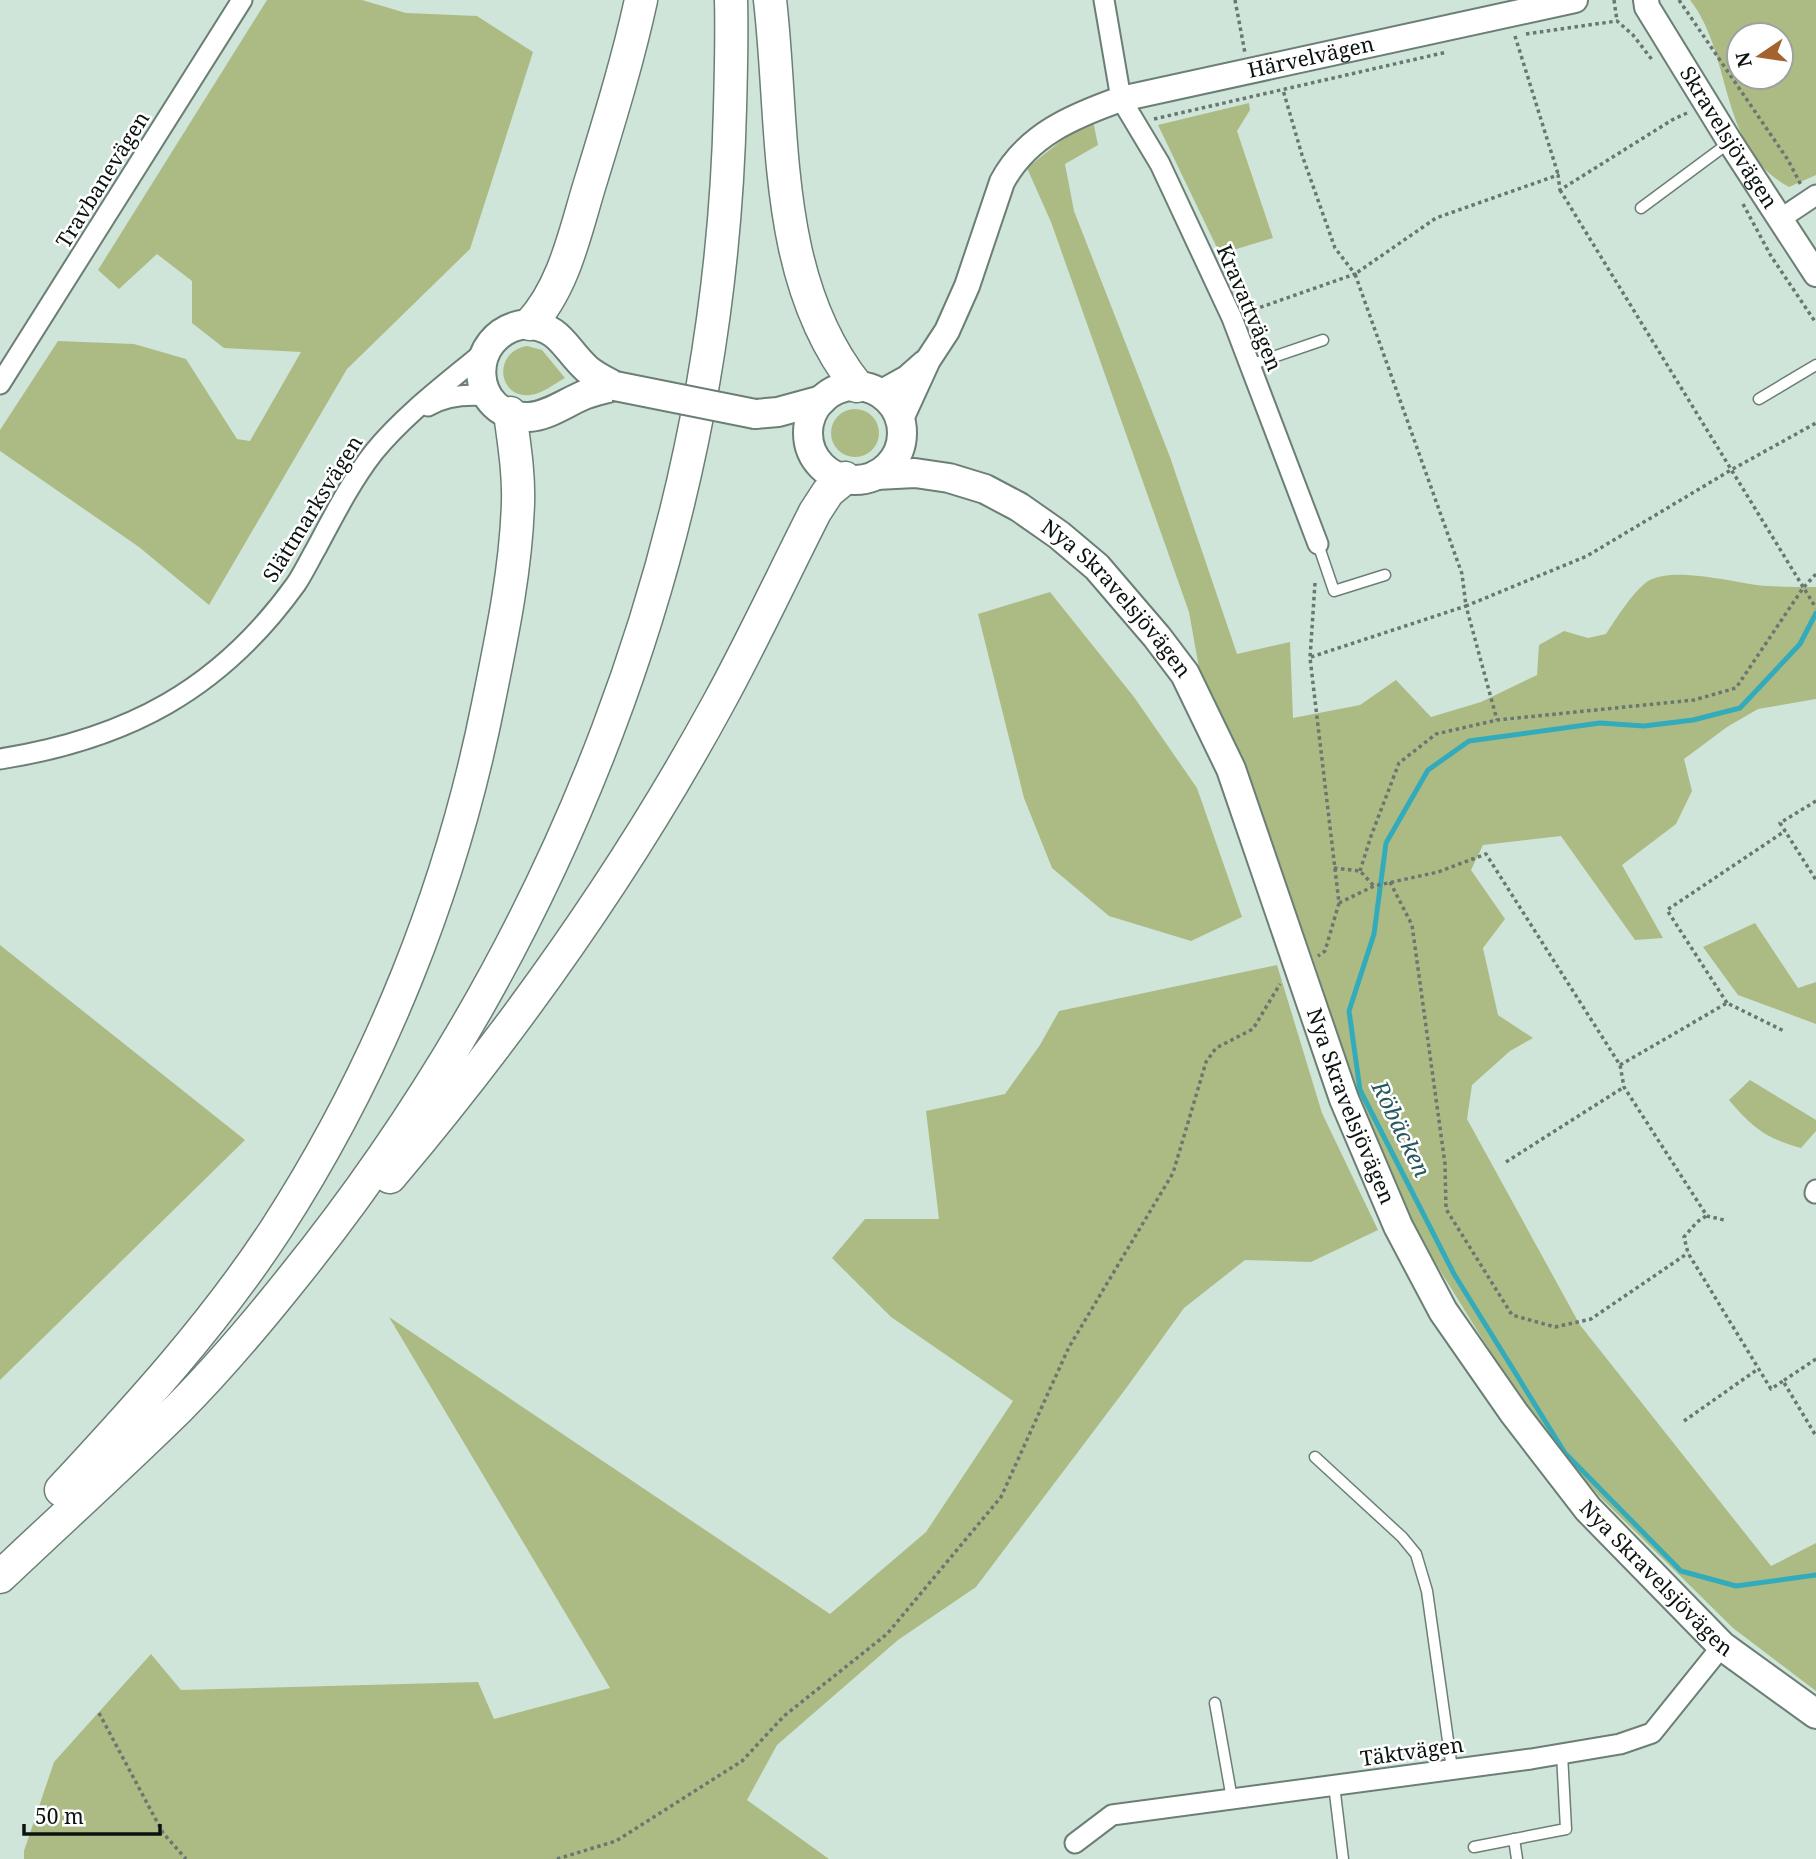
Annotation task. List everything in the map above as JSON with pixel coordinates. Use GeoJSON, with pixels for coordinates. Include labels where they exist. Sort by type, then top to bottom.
{"type":"FeatureCollection","features":[{"type":"Feature","properties":{"kind":"highway"},"geometry":{"type":"LineString","coordinates":[[530,324],[545,308],[561,277],[615,102],[641,0]]}},
{"type":"Feature","properties":{"kind":"highway"},"geometry":{"type":"LineString","coordinates":[[0,1548],[169,1393],[232,1329],[388,1124],[467,996],[556,818],[593,727],[627,629],[679,435],[697,332],[705,258],[713,158],[716,0]]}},
{"type":"Feature","properties":{"kind":"highway"},"geometry":{"type":"LineString","coordinates":[[292,1279],[406,1123],[480,1006],[568,826],[613,720],[642,636],[668,547],[693,442],[712,334],[729,157],[731,0]]}},
{"type":"Feature","properties":{"kind":"highway"},"geometry":{"type":"LineString","coordinates":[[770,0],[790,230],[813,309],[828,344],[842,368],[868,390]]}},
{"type":"Feature","properties":{"kind":"highway"},"geometry":{"type":"LineString","coordinates":[[61,1490],[154,1390],[216,1312],[276,1229],[341,1116],[384,1030],[421,945],[457,838],[480,747],[498,657],[513,557],[518,505],[517,471],[499,405]]}},
{"type":"Feature","properties":{"kind":"highway"},"geometry":{"type":"LineString","coordinates":[[0,1577],[180,1407],[292,1279],[362,1210],[450,1107],[565,950],[651,819],[719,702],[815,512],[828,492],[845,478]]}},
{"type":"Feature","properties":{"kind":"main road"},"geometry":{"type":"LineString","coordinates":[[615,386],[588,393],[539,415],[519,416],[499,405],[481,370],[484,352],[501,332],[517,325],[546,327],[555,333],[587,370],[615,386],[755,414],[780,423],[810,444]]}},
{"type":"Feature","properties":{"kind":"main road"},"geometry":{"type":"LineString","coordinates":[[841,388],[868,390],[893,405],[901,431],[893,461],[876,475],[861,479],[845,478],[820,464],[810,444],[810,424],[814,411],[822,401],[841,388]]}},
{"type":"Feature","properties":{"kind":"main road"},"geometry":{"type":"LineString","coordinates":[[755,414],[778,412],[822,401]]}},
{"type":"Feature","properties":{"kind":"main road","name":"Nya Skravelsjövägen"},"geometry":{"type":"LineString","coordinates":[[901,431],[925,465],[949,478]]}},
{"type":"Feature","properties":{"kind":"main road","name":"Nya Skravelsjövägen"},"geometry":{"type":"LineString","coordinates":[[876,475],[915,473],[949,478],[985,489],[1020,508],[1097,566],[1130,603],[1185,674],[1231,769],[1343,1099],[1398,1226],[1443,1311],[1514,1413],[1588,1509],[1722,1646],[1816,1714]]}},
{"type":"Feature","properties":{"kind":"street","name":"Travbanevägen"},"geometry":{"type":"LineString","coordinates":[[0,384],[242,0]]}},
{"type":"Feature","properties":{"kind":"street","name":"Kravattvägen"},"geometry":{"type":"LineString","coordinates":[[1104,0],[1121,99],[1160,164],[1232,318],[1318,544]]}},
{"type":"Feature","properties":{"kind":"street","name":"Härvelvägen"},"geometry":{"type":"LineString","coordinates":[[928,360],[947,331],[967,286],[1002,182],[1023,152],[1050,129],[1084,112],[1121,99],[1489,9],[1575,0]]}},
{"type":"Feature","properties":{"kind":"street","name":"Skravelsjövägen"},"geometry":{"type":"LineString","coordinates":[[1643,2],[1816,274]]}},
{"type":"Feature","properties":{"kind":"street"},"geometry":{"type":"LineString","coordinates":[[1780,219],[1812,197]]}},
{"type":"Feature","properties":{"kind":"street","name":"Slättmarksvägen"},"geometry":{"type":"LineString","coordinates":[[0,759],[43,752],[131,724],[178,698],[223,665],[262,626],[297,582],[332,518],[372,455],[391,433],[484,352]]}},
{"type":"Feature","properties":{"kind":"street"},"geometry":{"type":"LineString","coordinates":[[868,390],[907,379],[928,360]]}},
{"type":"Feature","properties":{"kind":"street"},"geometry":{"type":"LineString","coordinates":[[901,431],[928,360]]}},
{"type":"Feature","properties":{"kind":"street","name":"Slättmarksvägen"},"geometry":{"type":"LineString","coordinates":[[412,415],[452,396],[470,394],[499,405]]}},
{"type":"Feature","properties":{"kind":"street","name":"Täktvägen"},"geometry":{"type":"LineString","coordinates":[[1075,1843],[1112,1815],[1620,1744],[1652,1732],[1722,1646]]}},
{"type":"Feature","properties":{"kind":"lane"},"geometry":{"type":"LineString","coordinates":[[1642,208],[1730,142]]}},
{"type":"Feature","properties":{"kind":"lane"},"geometry":{"type":"LineString","coordinates":[[1250,365],[1323,340]]}},
{"type":"Feature","properties":{"kind":"lane"},"geometry":{"type":"LineString","coordinates":[[1759,399],[1816,365]]}},
{"type":"Feature","properties":{"kind":"lane"},"geometry":{"type":"LineString","coordinates":[[1318,544],[1334,591],[1385,575]]}},
{"type":"Feature","properties":{"kind":"lane"},"geometry":{"type":"LineString","coordinates":[[1315,1457],[1402,1537],[1416,1554],[1427,1591],[1452,1769]]}},
{"type":"Feature","properties":{"kind":"lane"},"geometry":{"type":"LineString","coordinates":[[1215,1703],[1233,1799]]}},
{"type":"Feature","properties":{"kind":"lane"},"geometry":{"type":"LineString","coordinates":[[1474,1847],[1566,1829],[1562,1754]]}},
{"type":"Feature","properties":{"kind":"lane"},"geometry":{"type":"LineString","coordinates":[[1334,1785],[1343,1859]]}},
{"type":"Feature","properties":{"kind":"lane"},"geometry":{"type":"LineString","coordinates":[[1514,1839],[1517,1859]]}},
{"type":"Feature","properties":{"kind":"path"},"geometry":{"type":"LineString","coordinates":[[1235,0],[1248,70]]}},
{"type":"Feature","properties":{"kind":"path"},"geometry":{"type":"LineString","coordinates":[[1614,0],[1617,21],[1633,35],[1655,62]]}},
{"type":"Feature","properties":{"kind":"path"},"geometry":{"type":"LineString","coordinates":[[1679,0],[1812,197]]}},
{"type":"Feature","properties":{"kind":"path"},"geometry":{"type":"LineString","coordinates":[[1505,37],[1617,21]]}},
{"type":"Feature","properties":{"kind":"path"},"geometry":{"type":"LineString","coordinates":[[1515,36],[1558,175],[1560,190],[1816,608]]}},
{"type":"Feature","properties":{"kind":"path"},"geometry":{"type":"LineString","coordinates":[[1135,124],[1458,49]]}},
{"type":"Feature","properties":{"kind":"path"},"geometry":{"type":"LineString","coordinates":[[1283,90],[1302,155],[1335,248],[1355,274],[1462,574],[1466,606],[1497,720]]}},
{"type":"Feature","properties":{"kind":"path"},"geometry":{"type":"LineString","coordinates":[[1560,190],[1672,120],[1692,111]]}},
{"type":"Feature","properties":{"kind":"path"},"geometry":{"type":"LineString","coordinates":[[1232,318],[1355,274],[1436,218],[1558,175]]}},
{"type":"Feature","properties":{"kind":"path"},"geometry":{"type":"LineString","coordinates":[[1740,199],[1771,256],[1816,323]]}},
{"type":"Feature","properties":{"kind":"path"},"geometry":{"type":"LineString","coordinates":[[1310,657],[1466,606],[1587,556],[1816,423]]}},
{"type":"Feature","properties":{"kind":"path"},"geometry":{"type":"LineString","coordinates":[[1360,871],[1399,763],[1436,734],[1497,720],[1695,700],[1736,688],[1803,588],[1816,574]]}},
{"type":"Feature","properties":{"kind":"path"},"geometry":{"type":"LineString","coordinates":[[1315,582],[1310,657],[1339,903],[1325,951]]}},
{"type":"Feature","properties":{"kind":"path"},"geometry":{"type":"LineString","coordinates":[[1816,801],[1780,823],[1816,880]]}},
{"type":"Feature","properties":{"kind":"path"},"geometry":{"type":"LineString","coordinates":[[1784,1031],[1727,1003],[1667,910],[1785,831]]}},
{"type":"Feature","properties":{"kind":"path"},"geometry":{"type":"LineString","coordinates":[[1339,903],[1375,886],[1438,872],[1486,854],[1620,1065],[1625,1087],[1707,1216]]}},
{"type":"Feature","properties":{"kind":"path"},"geometry":{"type":"LineString","coordinates":[[1334,868],[1360,871],[1375,886]]}},
{"type":"Feature","properties":{"kind":"path"},"geometry":{"type":"LineString","coordinates":[[1389,883],[1412,925],[1445,1164],[1446,1209],[1512,1315],[1555,1327],[1591,1319],[1688,1253]]}},
{"type":"Feature","properties":{"kind":"path"},"geometry":{"type":"LineString","coordinates":[[557,1859],[616,1841],[742,1761],[784,1716],[887,1633],[1001,1497],[1069,1347],[1173,1173],[1206,1062],[1216,1048],[1253,1029],[1286,974]]}},
{"type":"Feature","properties":{"kind":"path"},"geometry":{"type":"LineString","coordinates":[[1620,1065],[1727,1003]]}},
{"type":"Feature","properties":{"kind":"path"},"geometry":{"type":"LineString","coordinates":[[1506,1162],[1625,1087]]}},
{"type":"Feature","properties":{"kind":"path"},"geometry":{"type":"LineString","coordinates":[[1724,1220],[1707,1216],[1697,1222],[1684,1237],[1688,1253],[1771,1389],[1816,1359]]}},
{"type":"Feature","properties":{"kind":"path"},"geometry":{"type":"LineString","coordinates":[[1685,1421],[1759,1369]]}},
{"type":"Feature","properties":{"kind":"path"},"geometry":{"type":"LineString","coordinates":[[1783,1381],[1816,1436]]}},
{"type":"Feature","properties":{"kind":"path"},"geometry":{"type":"LineString","coordinates":[[99,1713],[163,1833],[186,1859]]}},
{"type":"Feature","properties":{"kind":"green space"},"geometry":{"type":"Polygon","coordinates":[[[267,0],[362,0],[406,13],[477,16],[533,52],[470,249],[347,369],[209,605],[139,547],[0,451],[0,430],[58,341],[134,344],[186,359],[237,439],[250,441],[301,352],[224,348],[192,323],[192,281],[157,254],[119,289],[98,270],[267,0]]]}},
{"type":"Feature","properties":{"kind":"green space"},"geometry":{"type":"Polygon","coordinates":[[[1690,0],[1816,0],[1816,175],[1789,187],[1766,170],[1750,149],[1726,91],[1795,91],[1795,21],[1725,21],[1725,86],[1704,22],[1690,0]]]}},
{"type":"Feature","properties":{"kind":"green space"},"geometry":{"type":"Polygon","coordinates":[[[1249,103],[1250,110],[1237,131],[1273,238],[1220,254],[1158,125],[1249,103]]]}},
{"type":"Feature","properties":{"kind":"green space"},"geometry":{"type":"Polygon","coordinates":[[[1092,116],[1098,145],[1065,164],[1074,211],[1170,457],[1237,654],[1290,642],[1293,718],[1360,705],[1396,680],[1431,717],[1481,702],[1537,675],[1539,645],[1564,631],[1588,638],[1606,634],[1638,589],[1650,580],[1662,576],[1691,575],[1767,586],[1816,587],[1816,699],[1758,709],[1727,727],[1684,759],[1692,791],[1676,824],[1622,865],[1663,938],[1635,940],[1561,836],[1483,845],[1471,870],[1505,919],[1483,948],[1498,1015],[1533,1038],[1510,1051],[1472,1085],[1467,1119],[1580,1325],[1771,1566],[1816,1543],[1816,1691],[1733,1628],[1599,1496],[1527,1411],[1410,1222],[1354,1089],[1279,863],[1201,679],[1189,612],[1051,222],[1027,168],[1092,116]]]}},
{"type":"Feature","properties":{"kind":"green space"},"geometry":{"type":"Polygon","coordinates":[[[527,346],[542,350],[565,378],[530,395],[511,390],[503,374],[504,365],[516,350],[527,346]]]}},
{"type":"Feature","properties":{"kind":"green space"},"geometry":{"type":"Polygon","coordinates":[[[855,409],[872,416],[879,433],[872,450],[855,457],[838,450],[831,433],[838,416],[855,409]]]}},
{"type":"Feature","properties":{"kind":"green space"},"geometry":{"type":"Polygon","coordinates":[[[1050,592],[1134,697],[1197,788],[1242,917],[1191,941],[1109,916],[1052,868],[1024,798],[978,614],[1050,592]]]}},
{"type":"Feature","properties":{"kind":"green space"},"geometry":{"type":"Polygon","coordinates":[[[1755,923],[1798,988],[1816,982],[1816,1024],[1738,995],[1703,947],[1755,923]]]}},
{"type":"Feature","properties":{"kind":"green space"},"geometry":{"type":"Polygon","coordinates":[[[0,945],[245,1140],[0,1380],[0,945]]]}},
{"type":"Feature","properties":{"kind":"green space"},"geometry":{"type":"Polygon","coordinates":[[[1277,965],[1322,1113],[1378,1230],[1311,1262],[1245,1260],[1184,1308],[976,1587],[898,1640],[777,1745],[747,1800],[829,1859],[24,1859],[24,1851],[54,1762],[151,1654],[181,1690],[478,1682],[494,1719],[610,1688],[389,1317],[830,1614],[926,1532],[1013,1401],[891,1317],[832,1258],[865,1219],[939,1219],[926,1111],[1005,1094],[1040,1045],[1059,1011],[1277,965]]]}},
{"type":"Feature","properties":{"kind":"green space"},"geometry":{"type":"Polygon","coordinates":[[[1750,1080],[1816,1120],[1816,1131],[1801,1148],[1760,1131],[1729,1100],[1750,1080]]]}},
{"type":"Feature","properties":{"kind":"waterway","name":"Röbäcken"},"geometry":{"type":"LineString","coordinates":[[1816,613],[1800,644],[1740,708],[1693,720],[1644,726],[1600,723],[1469,741],[1428,770],[1386,843],[1374,934],[1349,1011],[1360,1090],[1454,1274],[1565,1453],[1681,1571],[1736,1586],[1816,1575]]}}]}
